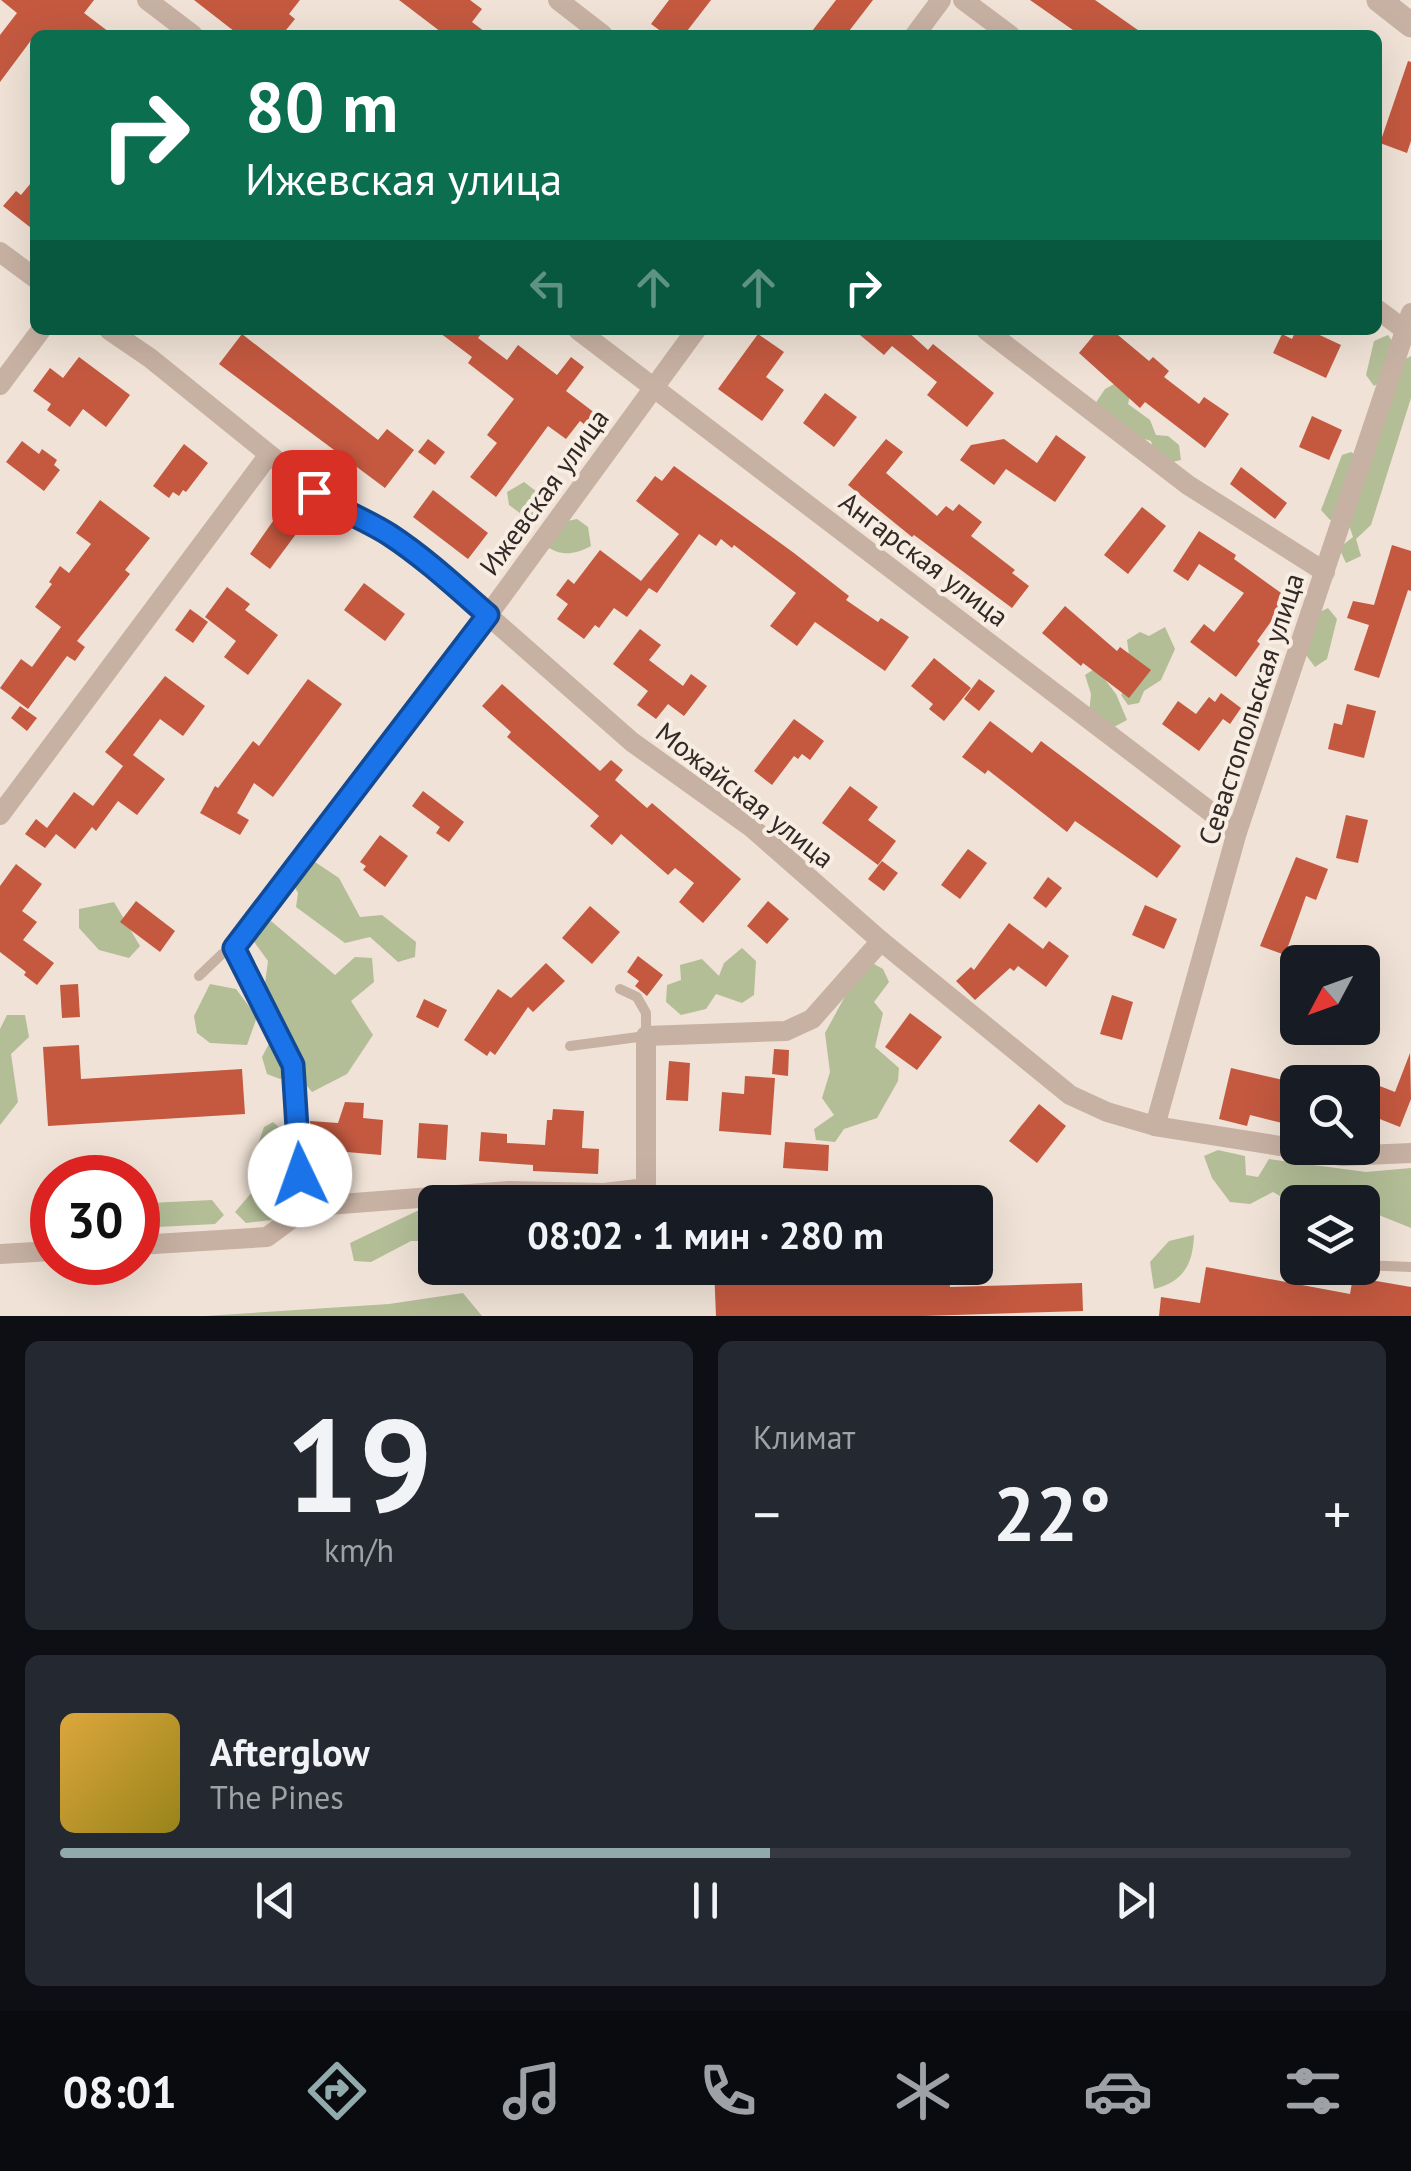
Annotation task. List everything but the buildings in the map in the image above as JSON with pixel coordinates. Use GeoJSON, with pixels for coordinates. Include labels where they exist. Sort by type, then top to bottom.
{"type":"FeatureCollection","features":[{"type":"Feature","properties":{"kind":"street"},"geometry":{"type":"LineString","coordinates":[[147,0],[186,30]]}},
{"type":"Feature","properties":{"kind":"street"},"geometry":{"type":"LineString","coordinates":[[558,0],[597,30]]}},
{"type":"Feature","properties":{"kind":"street"},"geometry":{"type":"LineString","coordinates":[[918,30],[941,0]]}},
{"type":"Feature","properties":{"kind":"street"},"geometry":{"type":"LineString","coordinates":[[964,0],[1003,30]]}},
{"type":"Feature","properties":{"kind":"street"},"geometry":{"type":"LineString","coordinates":[[1379,0],[1411,25]]}},
{"type":"Feature","properties":{"kind":"street"},"geometry":{"type":"LineString","coordinates":[[0,252],[30,274]]}},
{"type":"Feature","properties":{"kind":"street"},"geometry":{"type":"LineString","coordinates":[[1382,312],[1408,322]]}},
{"type":"Feature","properties":{"kind":"street","name":"Севастопольская улица"},"geometry":{"type":"LineString","coordinates":[[1154,1126],[1238,832],[1408,322]]}},
{"type":"Feature","properties":{"kind":"street"},"geometry":{"type":"LineString","coordinates":[[0,385],[37,335]]}},
{"type":"Feature","properties":{"kind":"street","name":"Можайская улица"},"geometry":{"type":"LineString","coordinates":[[116,335],[338,509],[385,531],[417,553],[632,742],[751,827],[880,941],[1070,1095],[1107,1112],[1154,1126],[1344,1156],[1411,1153]]}},
{"type":"Feature","properties":{"kind":"street","name":"Ангарская улица"},"geometry":{"type":"LineString","coordinates":[[585,335],[1238,832]]}},
{"type":"Feature","properties":{"kind":"street","name":"Ижевская улица"},"geometry":{"type":"LineString","coordinates":[[234,948],[488,615],[692,335]]}},
{"type":"Feature","properties":{"kind":"street"},"geometry":{"type":"LineString","coordinates":[[993,335],[1188,485],[1325,572]]}},
{"type":"Feature","properties":{"kind":"street"},"geometry":{"type":"LineString","coordinates":[[0,815],[268,456]]}},
{"type":"Feature","properties":{"kind":"street"},"geometry":{"type":"LineString","coordinates":[[160,1244],[267,1237],[302,1211],[328,1205],[509,1190],[604,1193],[646,1188],[646,1036],[786,1031],[812,1019],[880,941]]}},
{"type":"Feature","properties":{"kind":"street"},"geometry":{"type":"LineString","coordinates":[[234,948],[293,1065],[302,1211]]}},
{"type":"Feature","properties":{"kind":"street"},"geometry":{"type":"LineString","coordinates":[[0,1254],[30,1252]]}},
{"type":"Feature","properties":{"kind":"lane"},"geometry":{"type":"LineString","coordinates":[[199,976],[234,948]]}},
{"type":"Feature","properties":{"kind":"lane"},"geometry":{"type":"LineString","coordinates":[[570,1046],[646,1036],[646,1014],[637,996],[620,989]]}},
{"type":"Feature","properties":{"kind":"lane"},"geometry":{"type":"LineString","coordinates":[[1380,1266],[1411,1267]]}},
{"type":"Feature","properties":{"kind":"green space"},"geometry":{"type":"Polygon","coordinates":[[[1388,335],[1395,345],[1383,380],[1374,386],[1366,375],[1374,341],[1388,335]]]}},
{"type":"Feature","properties":{"kind":"green space"},"geometry":{"type":"Polygon","coordinates":[[[1411,356],[1411,398],[1371,525],[1356,539],[1361,556],[1346,563],[1339,548],[1353,537],[1349,525],[1403,360],[1411,356]]]}},
{"type":"Feature","properties":{"kind":"green space"},"geometry":{"type":"Polygon","coordinates":[[[1127,377],[1133,384],[1128,404],[1150,420],[1156,435],[1168,436],[1179,445],[1181,460],[1168,463],[1155,455],[1151,441],[1127,434],[1095,404],[1105,389],[1127,377]]]}},
{"type":"Feature","properties":{"kind":"green space"},"geometry":{"type":"Polygon","coordinates":[[[1351,452],[1360,458],[1339,518],[1330,520],[1321,510],[1342,455],[1351,452]]]}},
{"type":"Feature","properties":{"kind":"green space"},"geometry":{"type":"Polygon","coordinates":[[[524,482],[549,501],[544,515],[528,519],[509,505],[507,492],[524,482]]]}},
{"type":"Feature","properties":{"kind":"green space"},"geometry":{"type":"Polygon","coordinates":[[[577,519],[588,527],[591,546],[564,553],[539,540],[547,525],[577,519]]]}},
{"type":"Feature","properties":{"kind":"green space"},"geometry":{"type":"Polygon","coordinates":[[[1328,608],[1337,619],[1327,659],[1315,667],[1306,655],[1316,614],[1328,608]]]}},
{"type":"Feature","properties":{"kind":"green space"},"geometry":{"type":"Polygon","coordinates":[[[1165,627],[1175,649],[1161,680],[1144,691],[1139,703],[1128,705],[1121,695],[1132,677],[1127,640],[1140,632],[1149,636],[1165,627]]]}},
{"type":"Feature","properties":{"kind":"green space"},"geometry":{"type":"Polygon","coordinates":[[[1096,668],[1116,694],[1127,720],[1112,728],[1089,714],[1091,694],[1085,675],[1096,668]]]}},
{"type":"Feature","properties":{"kind":"green space"},"geometry":{"type":"Polygon","coordinates":[[[312,860],[339,878],[360,917],[382,915],[416,942],[415,957],[398,962],[370,937],[345,943],[296,907],[298,893],[291,880],[312,860]]]}},
{"type":"Feature","properties":{"kind":"green space"},"geometry":{"type":"Polygon","coordinates":[[[114,902],[140,946],[129,958],[99,950],[79,928],[79,909],[114,902]]]}},
{"type":"Feature","properties":{"kind":"green space"},"geometry":{"type":"Polygon","coordinates":[[[271,921],[335,975],[355,957],[372,958],[374,982],[351,1001],[373,1035],[347,1074],[312,1092],[297,1074],[280,1079],[267,1074],[262,1057],[277,1028],[263,998],[268,961],[249,935],[271,921]]]}},
{"type":"Feature","properties":{"kind":"green space"},"geometry":{"type":"Polygon","coordinates":[[[742,948],[756,961],[754,995],[742,1003],[716,994],[706,1009],[681,1015],[666,1002],[667,985],[681,980],[680,965],[702,959],[719,976],[724,963],[742,948]]]}},
{"type":"Feature","properties":{"kind":"green space"},"geometry":{"type":"Polygon","coordinates":[[[874,964],[883,969],[889,982],[874,1002],[883,1013],[875,1047],[899,1068],[898,1081],[877,1118],[844,1129],[835,1142],[816,1140],[814,1129],[834,1115],[822,1098],[830,1072],[825,1033],[855,978],[874,964]]]}},
{"type":"Feature","properties":{"kind":"green space"},"geometry":{"type":"Polygon","coordinates":[[[210,984],[236,989],[257,1017],[247,1045],[210,1043],[197,1033],[194,1016],[210,984]]]}},
{"type":"Feature","properties":{"kind":"green space"},"geometry":{"type":"Polygon","coordinates":[[[7,1015],[25,1015],[29,1037],[11,1054],[18,1102],[0,1125],[0,1029],[7,1015]]]}},
{"type":"Feature","properties":{"kind":"green space"},"geometry":{"type":"Polygon","coordinates":[[[273,1122],[287,1134],[291,1203],[280,1219],[246,1223],[235,1212],[253,1191],[253,1159],[264,1127],[273,1122]]]}},
{"type":"Feature","properties":{"kind":"green space"},"geometry":{"type":"Polygon","coordinates":[[[1218,1150],[1245,1156],[1246,1175],[1258,1177],[1269,1159],[1280,1160],[1280,1165],[1366,1172],[1411,1168],[1411,1228],[1380,1215],[1380,1185],[1280,1185],[1280,1196],[1273,1192],[1250,1204],[1230,1202],[1212,1178],[1204,1156],[1218,1150]]]}},
{"type":"Feature","properties":{"kind":"green space"},"geometry":{"type":"Polygon","coordinates":[[[212,1200],[224,1215],[215,1224],[160,1227],[160,1203],[212,1200]]]}},
{"type":"Feature","properties":{"kind":"green space"},"geometry":{"type":"Polygon","coordinates":[[[418,1210],[418,1241],[371,1262],[354,1261],[350,1243],[418,1210]]]}},
{"type":"Feature","properties":{"kind":"green space"},"geometry":{"type":"Polygon","coordinates":[[[1194,1235],[1185,1270],[1173,1282],[1154,1289],[1150,1262],[1169,1241],[1194,1235]]]}},
{"type":"Feature","properties":{"kind":"green space"},"geometry":{"type":"Polygon","coordinates":[[[463,1293],[482,1316],[205,1316],[389,1304],[463,1293]]]}},
{"type":"Feature","properties":{"kind":"route"},"geometry":{"type":"LineString","coordinates":[[300,1175],[293,1065],[234,948],[488,615],[417,553],[314,492]]}}]}
